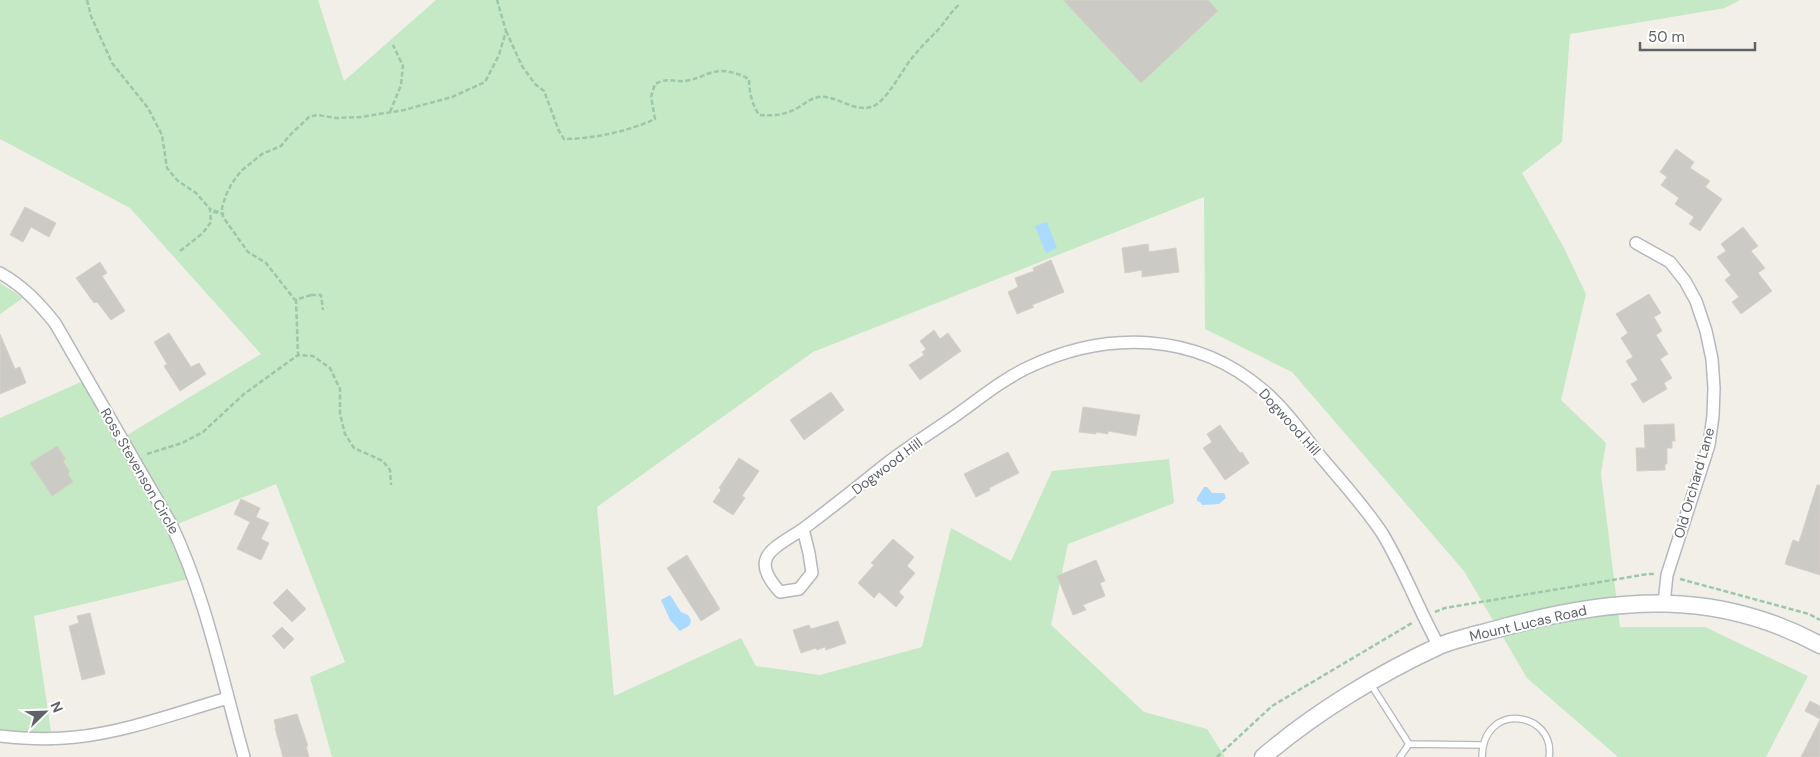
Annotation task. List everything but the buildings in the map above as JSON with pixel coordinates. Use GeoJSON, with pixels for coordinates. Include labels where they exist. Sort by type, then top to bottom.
{"type":"FeatureCollection","features":[{"type":"Feature","properties":{"kind":"street","name":"Old Orchard Lane"},"geometry":{"type":"LineString","coordinates":[[1636,243],[1670,262],[1685,280],[1696,301],[1712,359],[1714,388],[1709,445],[1667,575],[1664,603]]}},
{"type":"Feature","properties":{"kind":"street","name":"Ross Stevenson Circle"},"geometry":{"type":"LineString","coordinates":[[0,273],[22,287],[40,304],[55,323],[171,524],[186,556],[197,588],[244,757]]}},
{"type":"Feature","properties":{"kind":"street","name":"Dogwood Hill"},"geometry":{"type":"LineString","coordinates":[[802,529],[809,553],[812,573],[799,589],[780,592],[768,579],[764,566],[768,554],[802,529],[864,484],[887,464],[1002,383],[1028,368],[1055,356],[1084,347],[1114,342],[1143,341],[1164,343],[1191,350],[1217,360],[1263,390],[1283,410],[1382,533],[1402,570],[1422,617],[1439,646]]}},
{"type":"Feature","properties":{"kind":"street","name":"Mount Lucas Road"},"geometry":{"type":"LineString","coordinates":[[1263,757],[1305,724],[1370,683],[1439,646],[1529,621],[1587,608],[1664,603],[1698,605],[1735,612],[1772,623],[1820,645]]}},
{"type":"Feature","properties":{"kind":"street"},"geometry":{"type":"LineString","coordinates":[[0,736],[47,740],[107,732],[228,698]]}},
{"type":"Feature","properties":{"kind":"lane"},"geometry":{"type":"LineString","coordinates":[[1370,683],[1409,744]]}},
{"type":"Feature","properties":{"kind":"lane"},"geometry":{"type":"LineString","coordinates":[[1482,757],[1482,745],[1487,734],[1494,726],[1504,720],[1516,718],[1527,720],[1544,733],[1549,743],[1549,757]]}},
{"type":"Feature","properties":{"kind":"lane"},"geometry":{"type":"LineString","coordinates":[[1409,744],[1482,745]]}},
{"type":"Feature","properties":{"kind":"lane"},"geometry":{"type":"LineString","coordinates":[[1400,757],[1409,744]]}},
{"type":"Feature","properties":{"kind":"path"},"geometry":{"type":"LineString","coordinates":[[86,0],[112,64],[148,108],[162,135],[167,168],[178,181],[196,193],[210,210],[223,214]]}},
{"type":"Feature","properties":{"kind":"path"},"geometry":{"type":"LineString","coordinates":[[497,0],[506,31],[522,66],[535,84],[544,91],[559,131],[564,139],[595,137],[655,119],[651,97],[655,84],[672,79],[684,81],[719,71],[730,71],[749,79],[752,99],[759,115],[775,116],[783,114],[817,97],[827,97],[859,108],[871,107],[878,103],[897,81],[911,59],[952,10],[960,4]]}},
{"type":"Feature","properties":{"kind":"path"},"geometry":{"type":"LineString","coordinates":[[298,354],[295,300],[266,263],[248,252],[223,217],[226,195],[241,171],[262,154],[281,146],[304,120],[316,115],[347,118],[390,112],[452,97],[485,82],[499,55],[506,31]]}},
{"type":"Feature","properties":{"kind":"path"},"geometry":{"type":"LineString","coordinates":[[390,112],[401,85],[403,66],[393,45]]}},
{"type":"Feature","properties":{"kind":"path"},"geometry":{"type":"LineString","coordinates":[[180,251],[203,233],[211,222],[210,210]]}},
{"type":"Feature","properties":{"kind":"path"},"geometry":{"type":"LineString","coordinates":[[295,300],[321,294],[323,310]]}},
{"type":"Feature","properties":{"kind":"path"},"geometry":{"type":"LineString","coordinates":[[147,454],[182,443],[203,432],[244,394],[298,354],[313,356],[330,368],[340,389],[340,414],[344,434],[354,448],[368,456],[383,461],[390,470],[390,485]]}},
{"type":"Feature","properties":{"kind":"green space"},"geometry":{"type":"Polygon","coordinates":[[[0,0],[318,0],[344,81],[436,0],[1740,0],[1725,8],[1570,34],[1562,142],[1522,173],[1563,246],[1586,294],[1561,400],[1606,443],[1601,474],[1620,627],[1705,627],[1808,676],[1766,757],[1618,757],[1527,678],[1464,571],[1292,372],[1205,329],[1204,197],[813,352],[597,507],[614,696],[741,638],[756,666],[820,675],[922,647],[951,528],[1011,561],[1052,471],[1169,459],[1174,503],[1068,544],[1051,625],[1144,712],[1207,729],[1225,757],[332,757],[310,677],[345,662],[276,484],[175,525],[192,578],[34,616],[53,746],[0,741],[0,418],[83,381],[119,440],[261,354],[130,208],[0,139],[0,0]]]}},
{"type":"Feature","properties":{"kind":"green space"},"geometry":{"type":"Polygon","coordinates":[[[0,283],[23,298],[0,314],[0,283]]]}},
{"type":"Feature","properties":{"kind":"water"},"geometry":{"type":"Polygon","coordinates":[[[1047,222],[1057,248],[1046,253],[1035,226],[1047,222]]]}},
{"type":"Feature","properties":{"kind":"water"},"geometry":{"type":"Polygon","coordinates":[[[1204,487],[1207,487],[1212,493],[1224,493],[1226,498],[1219,504],[1202,505],[1197,501],[1197,498],[1204,487]]]}},
{"type":"Feature","properties":{"kind":"water"},"geometry":{"type":"Polygon","coordinates":[[[670,595],[681,612],[688,615],[691,620],[690,625],[680,631],[670,620],[661,600],[670,595]]]}}]}
